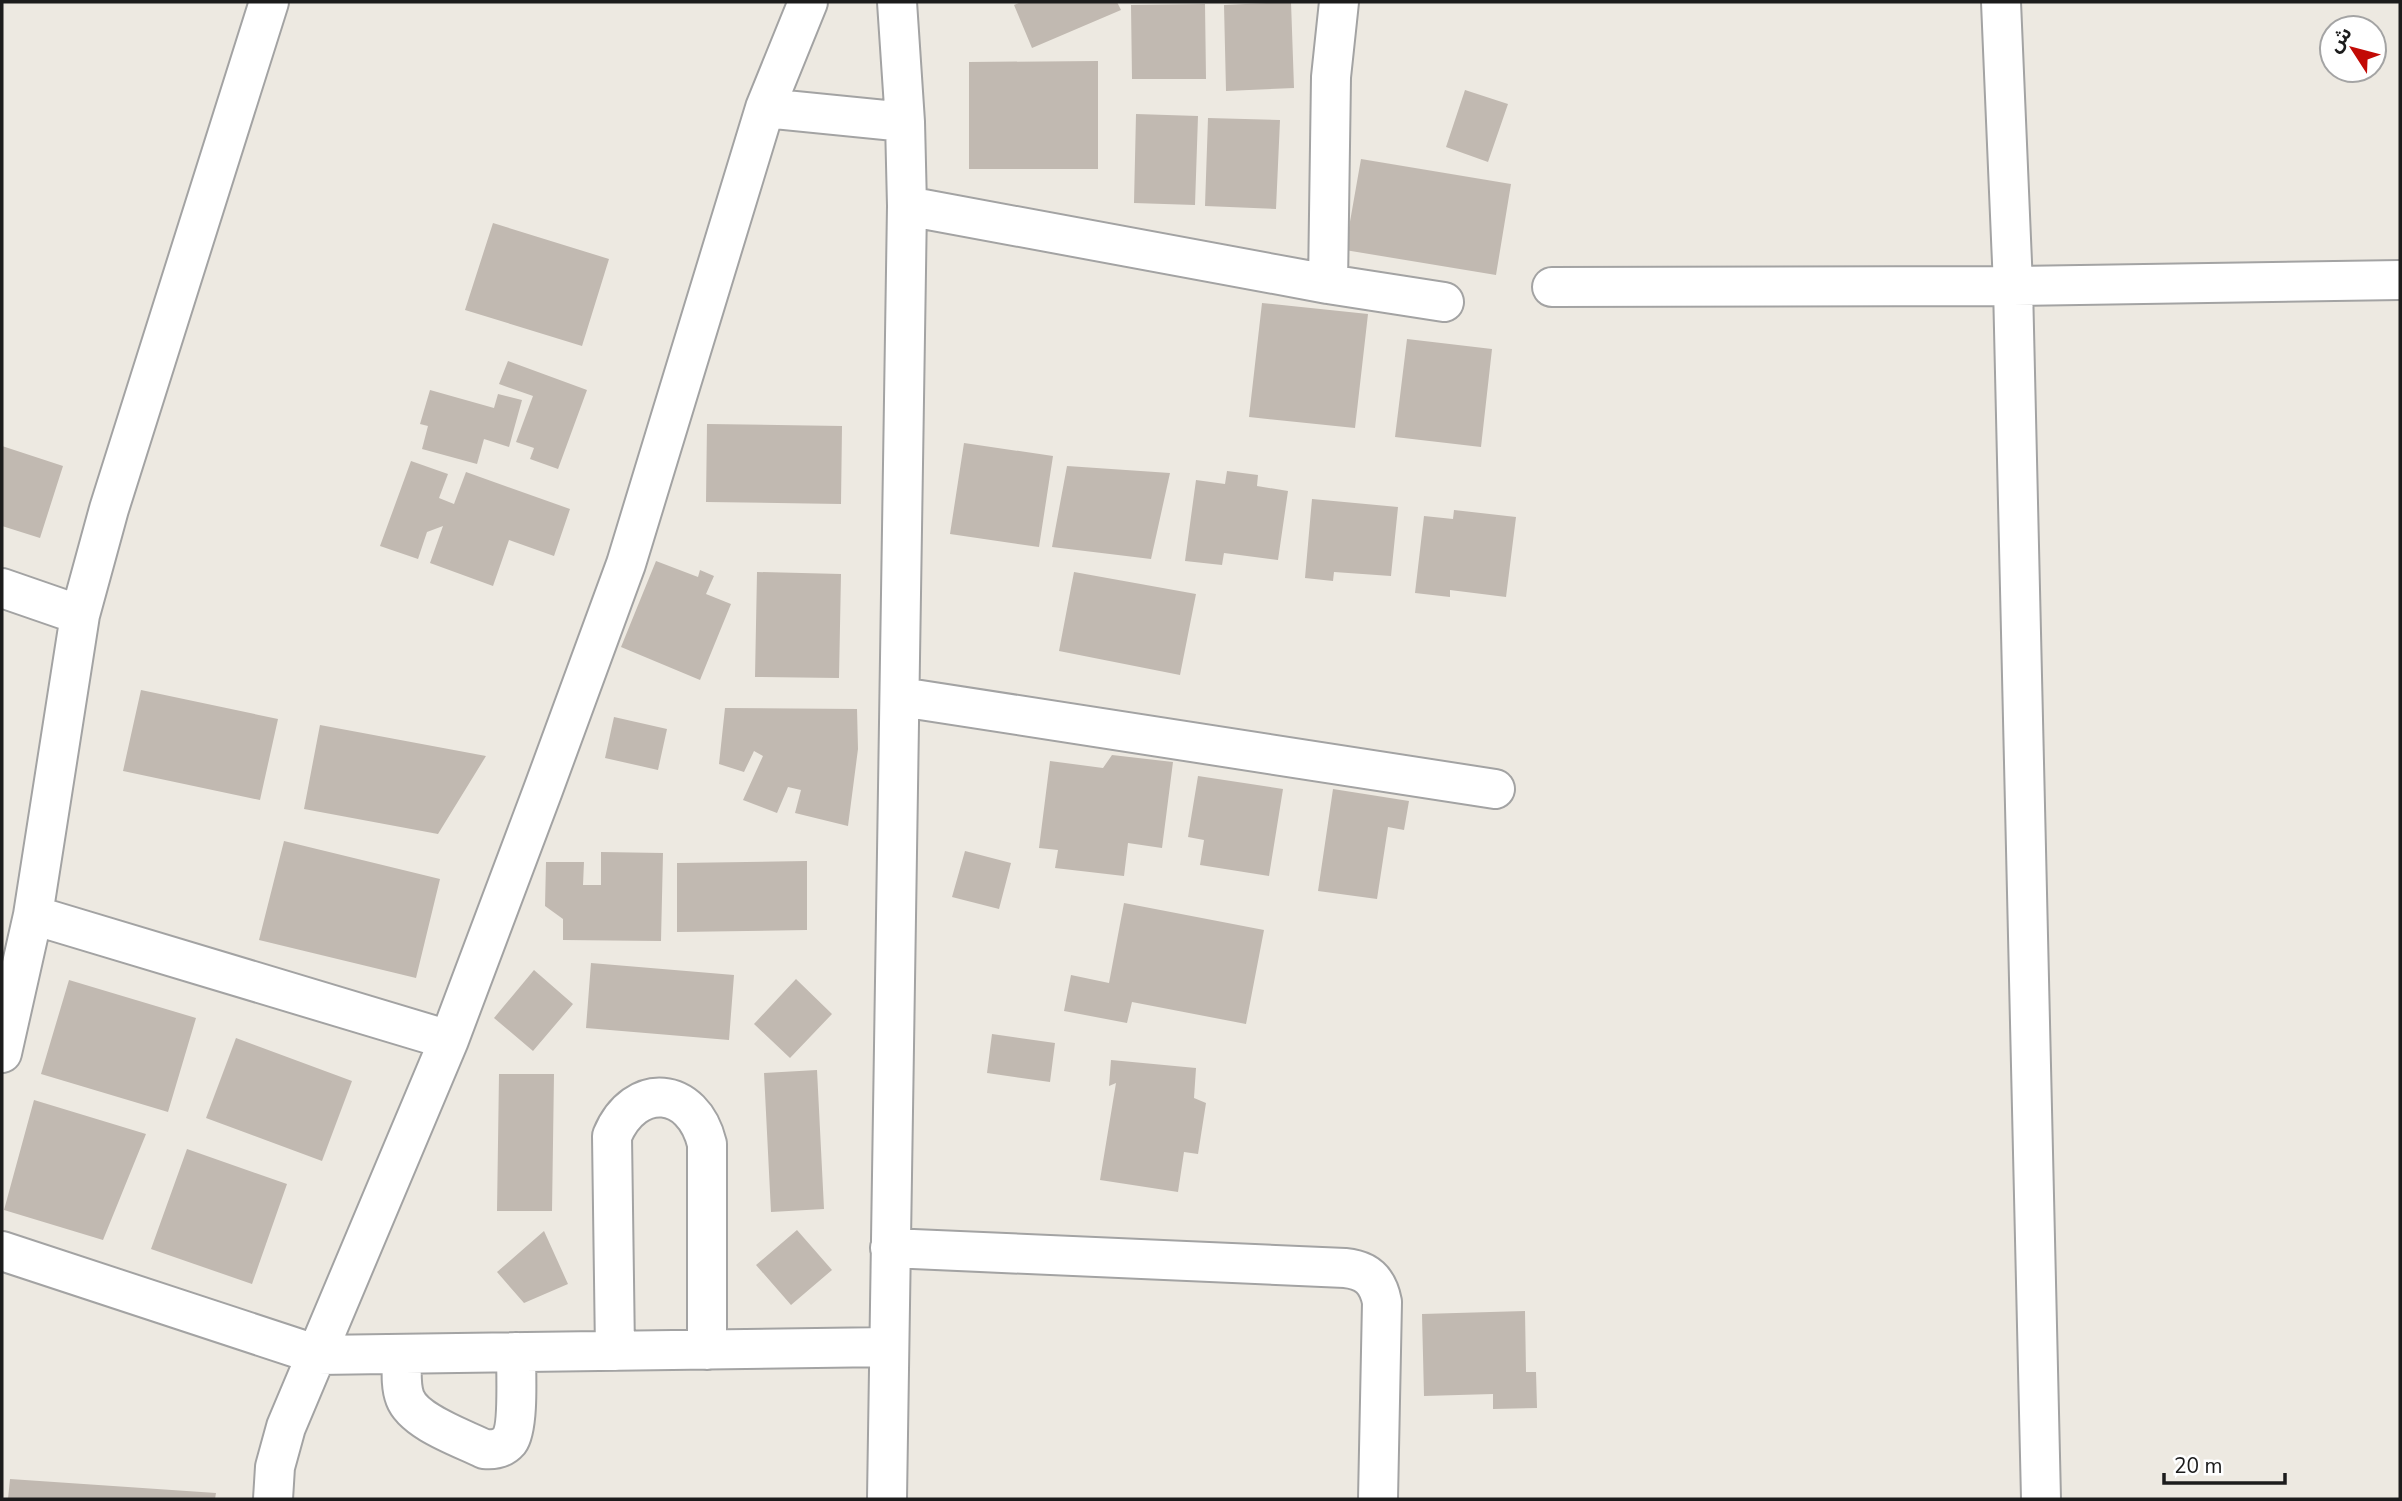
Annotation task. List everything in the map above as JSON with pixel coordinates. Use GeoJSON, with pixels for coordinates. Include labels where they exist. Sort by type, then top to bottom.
{"type":"FeatureCollection","features":[{"type":"Feature","properties":{"kind":"street"},"geometry":{"type":"LineString","coordinates":[[2,1053],[33,915],[80,615],[109,509],[269,2]]}},
{"type":"Feature","properties":{"kind":"street"},"geometry":{"type":"LineString","coordinates":[[273,1499],[275,1467],[286,1427],[449,1040],[626,564],[765,108],[808,2]]}},
{"type":"Feature","properties":{"kind":"street"},"geometry":{"type":"LineString","coordinates":[[887,1499],[907,206],[905,122],[897,2]]}},
{"type":"Feature","properties":{"kind":"street"},"geometry":{"type":"LineString","coordinates":[[1328,284],[1331,77],[1339,2]]}},
{"type":"Feature","properties":{"kind":"street"},"geometry":{"type":"LineString","coordinates":[[2001,2],[2013,286],[2041,1499]]}},
{"type":"Feature","properties":{"kind":"street"},"geometry":{"type":"LineString","coordinates":[[765,108],[905,122]]}},
{"type":"Feature","properties":{"kind":"street"},"geometry":{"type":"LineString","coordinates":[[907,206],[1328,284],[1444,302]]}},
{"type":"Feature","properties":{"kind":"street"},"geometry":{"type":"LineString","coordinates":[[1552,287],[2013,286],[2400,281]]}},
{"type":"Feature","properties":{"kind":"street"},"geometry":{"type":"LineString","coordinates":[[2,588],[80,615]]}},
{"type":"Feature","properties":{"kind":"street"},"geometry":{"type":"LineString","coordinates":[[901,698],[1495,789]]}},
{"type":"Feature","properties":{"kind":"street"},"geometry":{"type":"LineString","coordinates":[[33,915],[449,1040]]}},
{"type":"Feature","properties":{"kind":"street"},"geometry":{"type":"LineString","coordinates":[[615,1351],[612,1136],[619,1120],[630,1107],[646,1099],[663,1097],[679,1102],[693,1112],[703,1127],[707,1144],[707,1350]]}},
{"type":"Feature","properties":{"kind":"street"},"geometry":{"type":"LineString","coordinates":[[890,1248],[1345,1268],[1367,1274],[1375,1282],[1382,1302],[1378,1499]]}},
{"type":"Feature","properties":{"kind":"street"},"geometry":{"type":"LineString","coordinates":[[2,1251],[318,1355],[889,1347]]}},
{"type":"Feature","properties":{"kind":"street"},"geometry":{"type":"LineString","coordinates":[[402,1354],[402,1389],[409,1407],[426,1420],[484,1449],[493,1450],[502,1447],[513,1434],[516,1352]]}},
{"type":"Feature","properties":{"kind":"building"},"geometry":{"type":"Polygon","coordinates":[[[1021,2],[1117,2],[1121,10],[1032,48],[1014,5],[1021,2]]]}},
{"type":"Feature","properties":{"kind":"building"},"geometry":{"type":"Polygon","coordinates":[[[1291,2],[1294,88],[1226,91],[1224,5],[1291,2]]]}},
{"type":"Feature","properties":{"kind":"building"},"geometry":{"type":"Polygon","coordinates":[[[1205,4],[1206,79],[1132,79],[1131,5],[1205,4]]]}},
{"type":"Feature","properties":{"kind":"building"},"geometry":{"type":"Polygon","coordinates":[[[1098,61],[1098,169],[969,169],[969,62],[1098,61]]]}},
{"type":"Feature","properties":{"kind":"building"},"geometry":{"type":"Polygon","coordinates":[[[1465,90],[1508,104],[1488,162],[1446,147],[1465,90]]]}},
{"type":"Feature","properties":{"kind":"building"},"geometry":{"type":"Polygon","coordinates":[[[1136,114],[1198,116],[1195,205],[1134,203],[1136,114]]]}},
{"type":"Feature","properties":{"kind":"building"},"geometry":{"type":"Polygon","coordinates":[[[1208,118],[1280,120],[1276,209],[1205,206],[1208,118]]]}},
{"type":"Feature","properties":{"kind":"building"},"geometry":{"type":"Polygon","coordinates":[[[1361,159],[1511,184],[1496,275],[1345,250],[1361,159]]]}},
{"type":"Feature","properties":{"kind":"building"},"geometry":{"type":"Polygon","coordinates":[[[493,223],[609,259],[582,346],[465,310],[493,223]]]}},
{"type":"Feature","properties":{"kind":"building"},"geometry":{"type":"Polygon","coordinates":[[[1262,303],[1368,314],[1355,428],[1249,417],[1262,303]]]}},
{"type":"Feature","properties":{"kind":"building"},"geometry":{"type":"Polygon","coordinates":[[[1407,339],[1492,349],[1481,447],[1395,437],[1407,339]]]}},
{"type":"Feature","properties":{"kind":"building"},"geometry":{"type":"Polygon","coordinates":[[[508,361],[587,390],[558,469],[530,459],[534,448],[516,442],[533,396],[499,384],[508,361]]]}},
{"type":"Feature","properties":{"kind":"building"},"geometry":{"type":"Polygon","coordinates":[[[430,390],[494,408],[498,394],[522,400],[509,447],[484,439],[477,464],[422,449],[428,426],[420,424],[430,390]]]}},
{"type":"Feature","properties":{"kind":"building"},"geometry":{"type":"Polygon","coordinates":[[[707,424],[842,426],[841,504],[706,502],[707,424]]]}},
{"type":"Feature","properties":{"kind":"building"},"geometry":{"type":"Polygon","coordinates":[[[964,443],[1053,456],[1039,547],[950,534],[964,443]]]}},
{"type":"Feature","properties":{"kind":"building"},"geometry":{"type":"Polygon","coordinates":[[[2,446],[63,466],[40,538],[2,526],[2,446]]]}},
{"type":"Feature","properties":{"kind":"building"},"geometry":{"type":"Polygon","coordinates":[[[411,461],[448,474],[439,498],[454,504],[466,472],[570,509],[554,556],[509,540],[493,586],[430,563],[443,526],[427,532],[418,559],[380,546],[411,461]]]}},
{"type":"Feature","properties":{"kind":"building"},"geometry":{"type":"Polygon","coordinates":[[[1067,466],[1170,473],[1151,559],[1052,547],[1067,466]]]}},
{"type":"Feature","properties":{"kind":"building"},"geometry":{"type":"Polygon","coordinates":[[[1227,471],[1258,475],[1257,486],[1288,491],[1278,560],[1224,553],[1222,565],[1185,561],[1196,480],[1225,484],[1227,471]]]}},
{"type":"Feature","properties":{"kind":"building"},"geometry":{"type":"Polygon","coordinates":[[[1312,499],[1398,507],[1391,576],[1334,572],[1333,581],[1305,578],[1312,499]]]}},
{"type":"Feature","properties":{"kind":"building"},"geometry":{"type":"Polygon","coordinates":[[[1454,510],[1516,517],[1506,597],[1450,590],[1450,597],[1415,593],[1424,516],[1453,519],[1454,510]]]}},
{"type":"Feature","properties":{"kind":"building"},"geometry":{"type":"Polygon","coordinates":[[[656,561],[698,577],[700,570],[714,576],[706,594],[731,604],[700,680],[621,647],[656,561]]]}},
{"type":"Feature","properties":{"kind":"building"},"geometry":{"type":"Polygon","coordinates":[[[757,572],[841,574],[839,678],[755,677],[757,572]]]}},
{"type":"Feature","properties":{"kind":"building"},"geometry":{"type":"Polygon","coordinates":[[[1074,572],[1196,594],[1180,675],[1059,651],[1074,572]]]}},
{"type":"Feature","properties":{"kind":"building"},"geometry":{"type":"Polygon","coordinates":[[[141,690],[278,719],[260,800],[123,771],[141,690]]]}},
{"type":"Feature","properties":{"kind":"building"},"geometry":{"type":"Polygon","coordinates":[[[725,708],[857,709],[858,749],[848,826],[795,813],[801,790],[788,787],[777,813],[743,800],[763,756],[754,751],[744,772],[719,764],[725,708]]]}},
{"type":"Feature","properties":{"kind":"building"},"geometry":{"type":"Polygon","coordinates":[[[614,717],[667,729],[658,770],[605,758],[614,717]]]}},
{"type":"Feature","properties":{"kind":"building"},"geometry":{"type":"Polygon","coordinates":[[[320,725],[486,756],[438,834],[304,809],[320,725]]]}},
{"type":"Feature","properties":{"kind":"building"},"geometry":{"type":"Polygon","coordinates":[[[1112,755],[1173,762],[1162,848],[1128,843],[1124,876],[1055,868],[1058,850],[1039,848],[1050,761],[1103,768],[1112,755]]]}},
{"type":"Feature","properties":{"kind":"building"},"geometry":{"type":"Polygon","coordinates":[[[1198,776],[1283,789],[1269,876],[1200,865],[1204,840],[1188,837],[1198,776]]]}},
{"type":"Feature","properties":{"kind":"building"},"geometry":{"type":"Polygon","coordinates":[[[1333,789],[1409,801],[1404,830],[1388,827],[1377,899],[1318,891],[1333,789]]]}},
{"type":"Feature","properties":{"kind":"building"},"geometry":{"type":"Polygon","coordinates":[[[284,841],[440,879],[416,978],[259,940],[284,841]]]}},
{"type":"Feature","properties":{"kind":"building"},"geometry":{"type":"Polygon","coordinates":[[[965,851],[1011,863],[999,909],[952,897],[965,851]]]}},
{"type":"Feature","properties":{"kind":"building"},"geometry":{"type":"Polygon","coordinates":[[[601,852],[663,853],[661,941],[563,940],[563,919],[545,906],[546,862],[584,862],[583,885],[601,885],[601,852]]]}},
{"type":"Feature","properties":{"kind":"building"},"geometry":{"type":"Polygon","coordinates":[[[807,861],[807,930],[677,932],[677,863],[807,861]]]}},
{"type":"Feature","properties":{"kind":"building"},"geometry":{"type":"Polygon","coordinates":[[[1124,903],[1264,930],[1246,1024],[1132,1002],[1127,1023],[1064,1011],[1071,975],[1109,983],[1124,903]]]}},
{"type":"Feature","properties":{"kind":"building"},"geometry":{"type":"Polygon","coordinates":[[[591,963],[734,975],[729,1040],[586,1028],[591,963]]]}},
{"type":"Feature","properties":{"kind":"building"},"geometry":{"type":"Polygon","coordinates":[[[534,970],[573,1004],[533,1051],[494,1018],[534,970]]]}},
{"type":"Feature","properties":{"kind":"building"},"geometry":{"type":"Polygon","coordinates":[[[796,979],[832,1014],[790,1058],[754,1024],[796,979]]]}},
{"type":"Feature","properties":{"kind":"building"},"geometry":{"type":"Polygon","coordinates":[[[69,980],[196,1018],[168,1112],[41,1074],[69,980]]]}},
{"type":"Feature","properties":{"kind":"building"},"geometry":{"type":"Polygon","coordinates":[[[992,1034],[1055,1043],[1050,1082],[987,1073],[992,1034]]]}},
{"type":"Feature","properties":{"kind":"building"},"geometry":{"type":"Polygon","coordinates":[[[236,1038],[352,1081],[322,1161],[206,1118],[236,1038]]]}},
{"type":"Feature","properties":{"kind":"building"},"geometry":{"type":"Polygon","coordinates":[[[1111,1060],[1196,1068],[1194,1098],[1206,1103],[1198,1154],[1184,1152],[1178,1192],[1100,1180],[1116,1083],[1109,1086],[1111,1060]]]}},
{"type":"Feature","properties":{"kind":"building"},"geometry":{"type":"Polygon","coordinates":[[[817,1070],[824,1209],[771,1212],[764,1073],[817,1070]]]}},
{"type":"Feature","properties":{"kind":"building"},"geometry":{"type":"Polygon","coordinates":[[[499,1074],[554,1074],[552,1211],[497,1211],[499,1074]]]}},
{"type":"Feature","properties":{"kind":"building"},"geometry":{"type":"Polygon","coordinates":[[[34,1100],[146,1134],[103,1240],[4,1210],[34,1100]]]}},
{"type":"Feature","properties":{"kind":"building"},"geometry":{"type":"Polygon","coordinates":[[[187,1149],[287,1184],[252,1284],[151,1249],[187,1149]]]}},
{"type":"Feature","properties":{"kind":"building"},"geometry":{"type":"Polygon","coordinates":[[[797,1230],[832,1270],[791,1305],[756,1265],[797,1230]]]}},
{"type":"Feature","properties":{"kind":"building"},"geometry":{"type":"Polygon","coordinates":[[[544,1231],[568,1284],[524,1303],[497,1272],[544,1231]]]}},
{"type":"Feature","properties":{"kind":"building"},"geometry":{"type":"Polygon","coordinates":[[[1525,1311],[1526,1372],[1536,1372],[1537,1408],[1493,1409],[1493,1394],[1424,1396],[1422,1314],[1525,1311]]]}},
{"type":"Feature","properties":{"kind":"building"},"geometry":{"type":"Polygon","coordinates":[[[10,1479],[216,1493],[215,1499],[8,1499],[10,1479]]]}}]}
